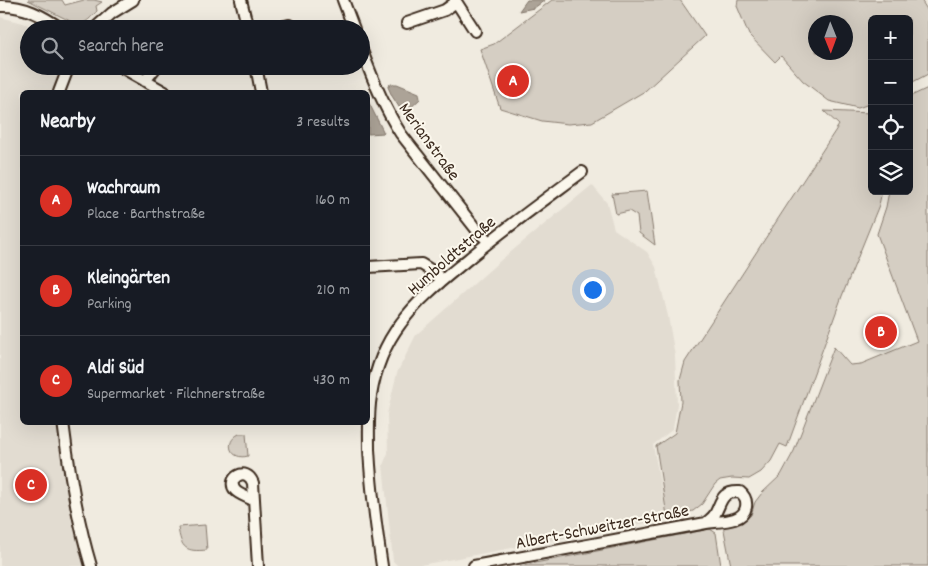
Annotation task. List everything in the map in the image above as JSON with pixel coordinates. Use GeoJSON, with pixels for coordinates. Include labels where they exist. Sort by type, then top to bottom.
{"type":"FeatureCollection","features":[{"type":"Feature","properties":{"kind":"street"},"geometry":{"type":"LineString","coordinates":[[104,20],[133,0]]}},
{"type":"Feature","properties":{"kind":"street"},"geometry":{"type":"LineString","coordinates":[[241,0],[246,20]]}},
{"type":"Feature","properties":{"kind":"street"},"geometry":{"type":"LineString","coordinates":[[343,0],[351,20]]}},
{"type":"Feature","properties":{"kind":"street"},"geometry":{"type":"LineString","coordinates":[[407,23],[445,10],[456,1],[475,31]]}},
{"type":"Feature","properties":{"kind":"street"},"geometry":{"type":"LineString","coordinates":[[0,6],[14,6],[49,20]]}},
{"type":"Feature","properties":{"kind":"street","name":"Merianstraße"},"geometry":{"type":"LineString","coordinates":[[370,71],[391,119],[401,134],[476,229],[489,242]]}},
{"type":"Feature","properties":{"kind":"street"},"geometry":{"type":"LineString","coordinates":[[60,90],[66,75]]}},
{"type":"Feature","properties":{"kind":"street"},"geometry":{"type":"LineString","coordinates":[[134,75],[160,90]]}},
{"type":"Feature","properties":{"kind":"street"},"geometry":{"type":"LineString","coordinates":[[144,81],[149,75]]}},
{"type":"Feature","properties":{"kind":"street"},"geometry":{"type":"LineString","coordinates":[[258,75],[261,90]]}},
{"type":"Feature","properties":{"kind":"street","name":"Humboldtstraße"},"geometry":{"type":"LineString","coordinates":[[370,402],[372,388],[382,356],[395,331],[407,315],[442,280],[582,172]]}},
{"type":"Feature","properties":{"kind":"street"},"geometry":{"type":"LineString","coordinates":[[370,267],[420,264],[434,272],[442,280]]}},
{"type":"Feature","properties":{"kind":"street"},"geometry":{"type":"LineString","coordinates":[[63,425],[75,503],[91,566]]}},
{"type":"Feature","properties":{"kind":"street","name":"Humboldtstraße"},"geometry":{"type":"LineString","coordinates":[[368,425],[375,516],[382,566]]}},
{"type":"Feature","properties":{"kind":"street"},"geometry":{"type":"LineString","coordinates":[[253,500],[258,566]]}},
{"type":"Feature","properties":{"kind":"street","name":"Albert-Schweitzer-Straße"},"geometry":{"type":"LineString","coordinates":[[474,566],[706,523]]}},
{"type":"Feature","properties":{"kind":"shaded area"},"geometry":{"type":"Polygon","coordinates":[[[28,0],[62,0],[65,5],[84,0],[102,2],[96,6],[97,11],[87,20],[68,20],[28,0]]]}},
{"type":"Feature","properties":{"kind":"shaded area"},"geometry":{"type":"Polygon","coordinates":[[[527,0],[545,0],[534,8],[519,11],[527,0]]]}},
{"type":"Feature","properties":{"kind":"shaded area"},"geometry":{"type":"Polygon","coordinates":[[[552,0],[680,0],[705,36],[645,91],[592,122],[568,124],[542,121],[500,108],[480,49],[494,44],[552,0]]]}},
{"type":"Feature","properties":{"kind":"shaded area"},"geometry":{"type":"Polygon","coordinates":[[[738,0],[921,0],[928,11],[928,74],[913,82],[913,15],[868,15],[868,104],[858,108],[829,101],[803,81],[781,56],[775,62],[749,35],[737,6],[738,0]]]}},
{"type":"Feature","properties":{"kind":"shaded area"},"geometry":{"type":"Polygon","coordinates":[[[0,17],[20,22],[20,75],[59,75],[55,90],[20,90],[20,425],[59,425],[88,566],[0,566],[0,17]]]}},
{"type":"Feature","properties":{"kind":"shaded area"},"geometry":{"type":"Polygon","coordinates":[[[390,84],[397,84],[419,93],[420,99],[407,111],[401,110],[388,87],[390,84]]]}},
{"type":"Feature","properties":{"kind":"shaded area"},"geometry":{"type":"Polygon","coordinates":[[[928,88],[928,566],[731,566],[723,525],[742,523],[751,515],[755,502],[762,493],[781,475],[794,451],[834,347],[850,365],[861,364],[917,341],[877,234],[888,195],[913,195],[913,95],[928,88]]]}},
{"type":"Feature","properties":{"kind":"shaded area"},"geometry":{"type":"Polygon","coordinates":[[[370,105],[384,133],[370,134],[370,105]]]}},
{"type":"Feature","properties":{"kind":"shaded area"},"geometry":{"type":"Polygon","coordinates":[[[824,111],[868,113],[868,195],[881,195],[787,447],[780,444],[771,461],[761,472],[749,479],[732,478],[720,480],[715,484],[702,504],[693,511],[667,516],[656,446],[675,433],[681,402],[680,380],[685,362],[839,125],[824,111]]]}},
{"type":"Feature","properties":{"kind":"shaded area"},"geometry":{"type":"Polygon","coordinates":[[[592,185],[607,203],[614,229],[647,252],[656,267],[668,316],[675,356],[677,404],[673,429],[653,445],[667,519],[415,566],[398,566],[393,561],[383,465],[388,453],[387,414],[397,373],[416,335],[501,260],[592,185]]]}},
{"type":"Feature","properties":{"kind":"shaded area"},"geometry":{"type":"Polygon","coordinates":[[[647,191],[655,245],[639,233],[637,216],[629,211],[616,214],[612,194],[647,191]]]}},
{"type":"Feature","properties":{"kind":"shaded area"},"geometry":{"type":"Polygon","coordinates":[[[239,434],[246,434],[248,456],[237,456],[231,450],[231,442],[239,434]]]}},
{"type":"Feature","properties":{"kind":"shaded area"},"geometry":{"type":"Polygon","coordinates":[[[205,525],[207,550],[186,548],[181,540],[178,527],[205,525]]]}},
{"type":"Feature","properties":{"kind":"shaded area"},"geometry":{"type":"Polygon","coordinates":[[[710,529],[716,533],[721,566],[520,566],[710,529]]]}},
{"type":"Feature","properties":{"kind":"place","name":"Wachraum"},"geometry":{"type":"Point","coordinates":[513,81]}},
{"type":"Feature","properties":{"kind":"place","name":"Kleingärten"},"geometry":{"type":"Point","coordinates":[881,332]}},
{"type":"Feature","properties":{"kind":"place","name":"Aldi Süd"},"geometry":{"type":"Point","coordinates":[31,485]}}]}
